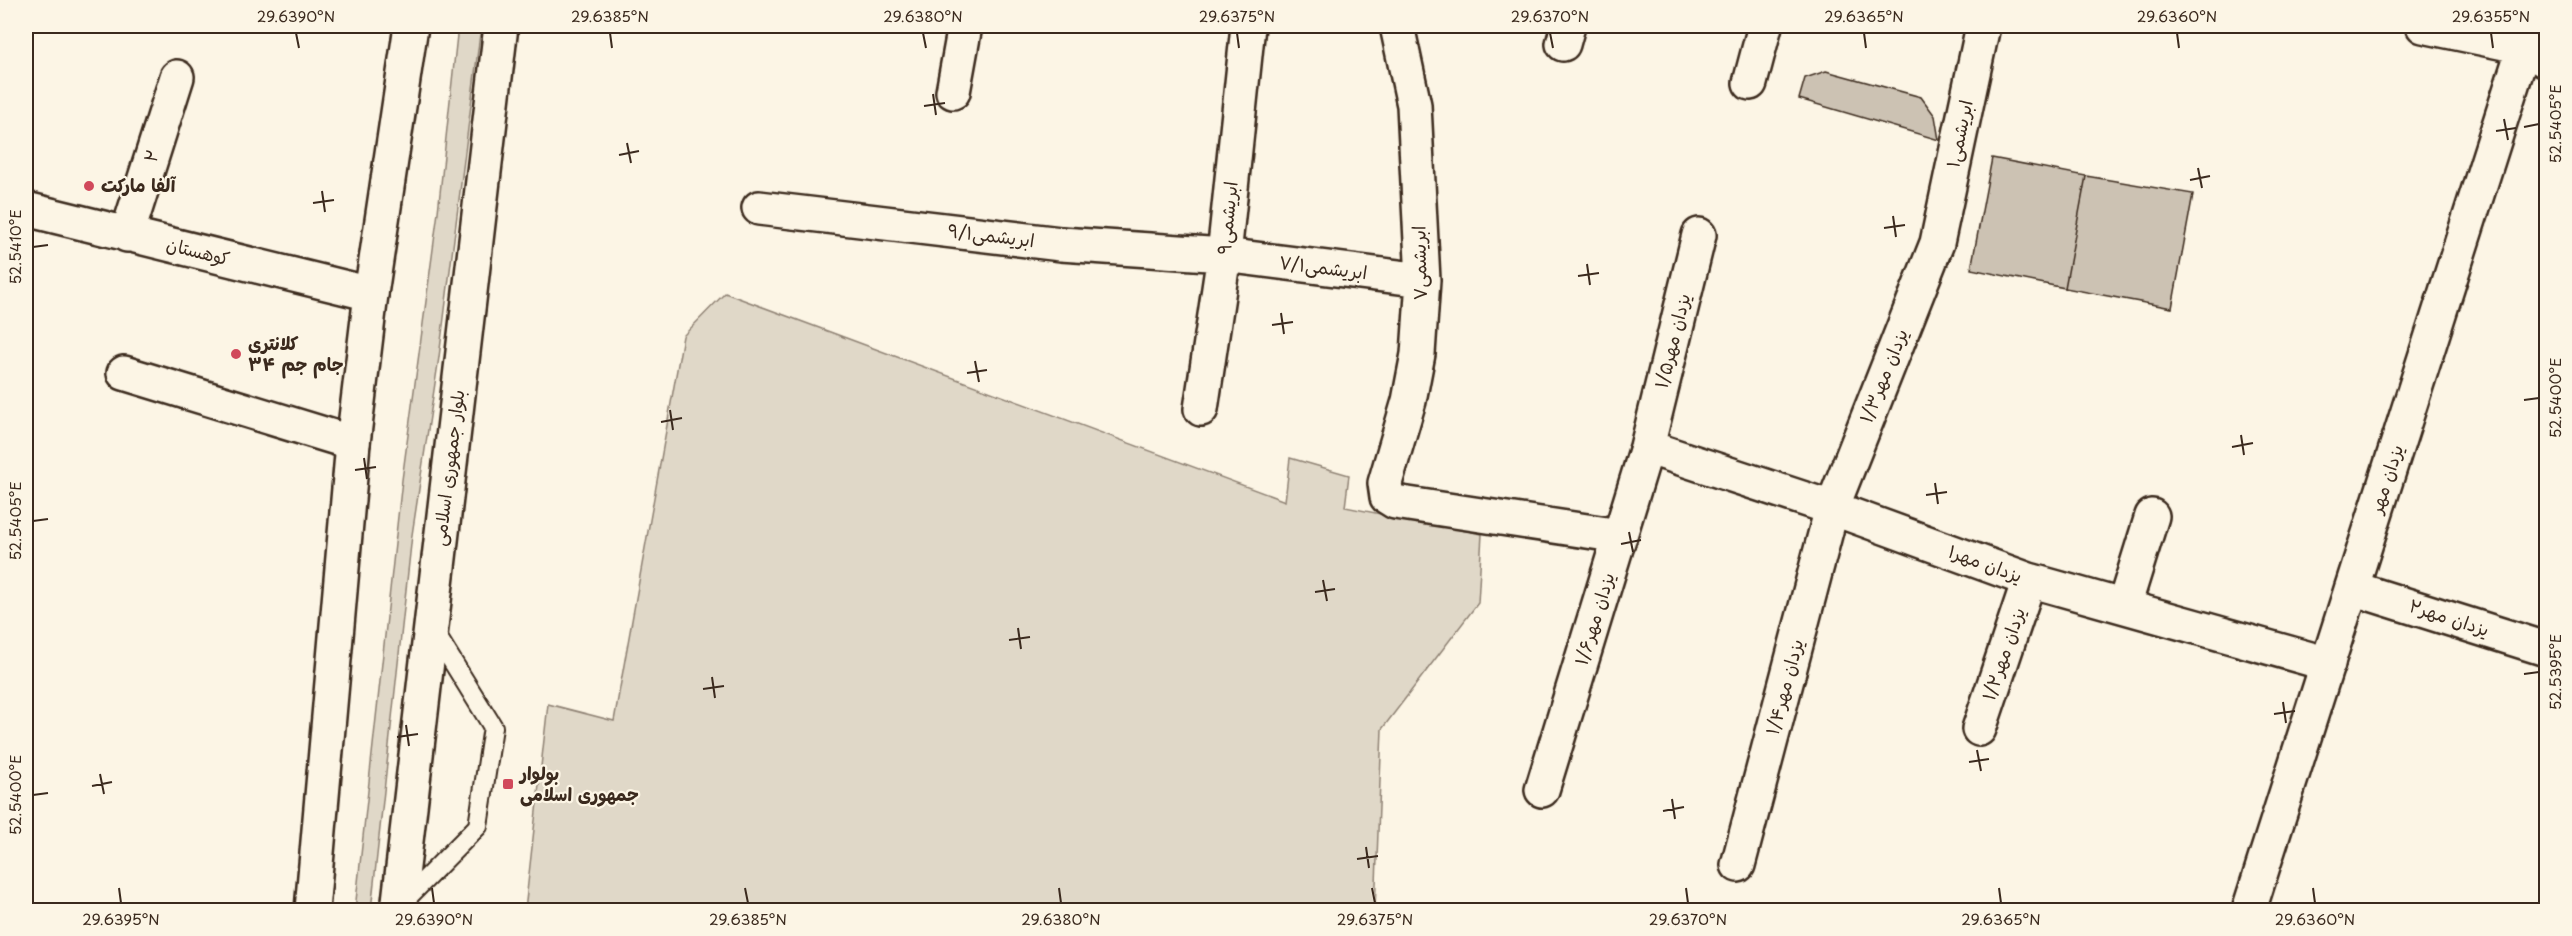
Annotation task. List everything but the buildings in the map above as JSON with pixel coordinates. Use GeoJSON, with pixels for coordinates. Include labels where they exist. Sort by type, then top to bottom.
{"type":"FeatureCollection","features":[{"type":"Feature","properties":{"kind":"street"},"geometry":{"type":"LineString","coordinates":[[312,910],[353,443],[371,294],[411,26]]}},
{"type":"Feature","properties":{"kind":"street","name":"بلوار جمهوری اسلامی"},"geometry":{"type":"LineString","coordinates":[[398,909],[501,26]]}},
{"type":"Feature","properties":{"kind":"street"},"geometry":{"type":"LineString","coordinates":[[953,92],[965,26]]}},
{"type":"Feature","properties":{"kind":"street","name":"ابریشمی۹"},"geometry":{"type":"LineString","coordinates":[[1201,409],[1224,255],[1248,26]]}},
{"type":"Feature","properties":{"kind":"street","name":"ابریشمی۷"},"geometry":{"type":"LineString","coordinates":[[1397,26],[1414,105],[1423,280],[1418,354],[1408,401],[1385,483],[1388,497],[1395,502],[1620,536]]}},
{"type":"Feature","properties":{"kind":"street"},"geometry":{"type":"LineString","coordinates":[[1750,83],[1765,26]]}},
{"type":"Feature","properties":{"kind":"street","name":"ابریشمی۱"},"geometry":{"type":"LineString","coordinates":[[1937,243],[1983,26]]}},
{"type":"Feature","properties":{"kind":"street"},"geometry":{"type":"LineString","coordinates":[[2423,26],[2533,45]]}},
{"type":"Feature","properties":{"kind":"street","name":"یزدان مهر"},"geometry":{"type":"LineString","coordinates":[[2249,910],[2352,588],[2533,45]]}},
{"type":"Feature","properties":{"kind":"street","name":"۲"},"geometry":{"type":"LineString","coordinates":[[127,235],[177,77]]}},
{"type":"Feature","properties":{"kind":"street","name":"۹/۱ابریشمی"},"geometry":{"type":"LineString","coordinates":[[759,208],[1061,244],[1224,255]]}},
{"type":"Feature","properties":{"kind":"street","name":"کوهستان"},"geometry":{"type":"LineString","coordinates":[[26,209],[371,294]]}},
{"type":"Feature","properties":{"kind":"street","name":"۱/۵یزدان مهر"},"geometry":{"type":"LineString","coordinates":[[1647,447],[1700,235]]}},
{"type":"Feature","properties":{"kind":"street","name":"۱/۳یزدان مهر"},"geometry":{"type":"LineString","coordinates":[[1832,508],[1937,243]]}},
{"type":"Feature","properties":{"kind":"street","name":"ابریشمی۷/۱"},"geometry":{"type":"LineString","coordinates":[[1224,255],[1423,280]]}},
{"type":"Feature","properties":{"kind":"street"},"geometry":{"type":"LineString","coordinates":[[124,373],[353,443]]}},
{"type":"Feature","properties":{"kind":"street","name":"یزدان مهر۱"},"geometry":{"type":"LineString","coordinates":[[1647,447],[1832,508],[2029,580],[2328,664]]}},
{"type":"Feature","properties":{"kind":"street","name":"۱/۶یزدان مهر"},"geometry":{"type":"LineString","coordinates":[[1542,790],[1647,447]]}},
{"type":"Feature","properties":{"kind":"street","name":"۱/۴یزدان مهر"},"geometry":{"type":"LineString","coordinates":[[1738,865],[1832,508]]}},
{"type":"Feature","properties":{"kind":"street"},"geometry":{"type":"LineString","coordinates":[[2124,606],[2152,516]]}},
{"type":"Feature","properties":{"kind":"street","name":"۱/۲یزدان مهر"},"geometry":{"type":"LineString","coordinates":[[1979,729],[2029,580]]}},
{"type":"Feature","properties":{"kind":"street","name":"یزدان مهر۲"},"geometry":{"type":"LineString","coordinates":[[2352,588],[2547,649]]}},
{"type":"Feature","properties":{"kind":"lane"},"geometry":{"type":"LineString","coordinates":[[398,909],[478,826],[493,727],[431,626]]}},
{"type":"Feature","properties":{"kind":"shaded area"},"geometry":{"type":"Polygon","coordinates":[[[458,26],[481,26],[439,357],[412,535],[371,910],[355,910],[402,480],[438,212],[458,26]]]}},
{"type":"Feature","properties":{"kind":"shaded area"},"geometry":{"type":"Polygon","coordinates":[[[725,293],[1285,501],[1290,458],[1349,475],[1345,507],[1482,534],[1478,603],[1382,729],[1375,910],[525,910],[548,704],[614,721],[683,336],[725,293]]]}},
{"type":"Feature","properties":{"kind":"place","name":"آلفا مارکت"},"geometry":{"type":"Point","coordinates":[89,186]}},
{"type":"Feature","properties":{"kind":"place","name":"کلانتری ۳۴ جام جم"},"geometry":{"type":"Point","coordinates":[236,354]}},
{"type":"Feature","properties":{"kind":"place","name":"بولوار جمهوری اسلامی"},"geometry":{"type":"Point","coordinates":[508,784]}}]}
